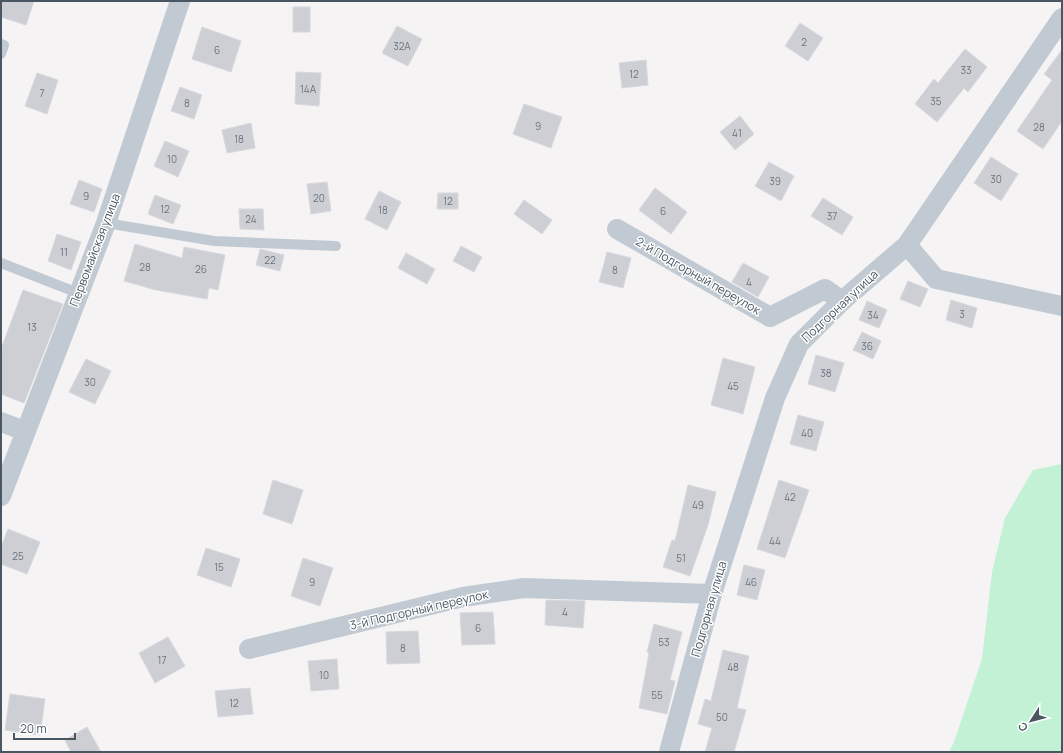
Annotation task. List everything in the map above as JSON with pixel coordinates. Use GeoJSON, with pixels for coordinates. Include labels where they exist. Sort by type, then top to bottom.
{"type":"FeatureCollection","features":[{"type":"Feature","properties":{"kind":"street","name":"Первомайская улица"},"geometry":{"type":"LineString","coordinates":[[1,496],[106,223],[180,1]]}},
{"type":"Feature","properties":{"kind":"street","name":"Подгорная улица"},"geometry":{"type":"LineString","coordinates":[[669,752],[712,594],[775,398],[799,344],[842,301],[907,245],[1062,18]]}},
{"type":"Feature","properties":{"kind":"street","name":"2-й Подгорный переулок"},"geometry":{"type":"LineString","coordinates":[[617,230],[770,317],[825,289],[842,301]]}},
{"type":"Feature","properties":{"kind":"street"},"geometry":{"type":"LineString","coordinates":[[907,245],[936,279],[1062,306]]}},
{"type":"Feature","properties":{"kind":"street"},"geometry":{"type":"LineString","coordinates":[[1,422],[25,431]]}},
{"type":"Feature","properties":{"kind":"street","name":"3-й Подгорный переулок"},"geometry":{"type":"LineString","coordinates":[[249,650],[463,597],[524,588],[712,594]]}},
{"type":"Feature","properties":{"kind":"lane"},"geometry":{"type":"LineString","coordinates":[[1,44],[4,45],[1,54]]}},
{"type":"Feature","properties":{"kind":"lane"},"geometry":{"type":"LineString","coordinates":[[106,223],[214,242],[336,246]]}},
{"type":"Feature","properties":{"kind":"lane"},"geometry":{"type":"LineString","coordinates":[[1,263],[78,293]]}},
{"type":"Feature","properties":{"kind":"green space"},"geometry":{"type":"Polygon","coordinates":[[[1062,464],[1062,752],[949,752],[954,742],[982,659],[992,572],[1005,518],[1033,470],[1062,464]]]}},
{"type":"Feature","properties":{"kind":"building"},"geometry":{"type":"Polygon","coordinates":[[[1,1],[34,1],[26,25],[1,17],[1,1]]]}},
{"type":"Feature","properties":{"kind":"building"},"geometry":{"type":"Polygon","coordinates":[[[293,7],[310,7],[310,32],[293,32],[293,7]]]}},
{"type":"Feature","properties":{"kind":"building"},"geometry":{"type":"Polygon","coordinates":[[[800,23],[823,38],[808,61],[785,46],[800,23]]]}},
{"type":"Feature","properties":{"kind":"building"},"geometry":{"type":"Polygon","coordinates":[[[397,26],[422,39],[408,66],[382,53],[397,26]]]}},
{"type":"Feature","properties":{"kind":"building"},"geometry":{"type":"Polygon","coordinates":[[[202,27],[241,41],[231,72],[192,59],[202,27]]]}},
{"type":"Feature","properties":{"kind":"building"},"geometry":{"type":"Polygon","coordinates":[[[965,49],[987,67],[968,92],[964,88],[937,122],[915,104],[934,79],[938,83],[965,49]]]}},
{"type":"Feature","properties":{"kind":"building"},"geometry":{"type":"Polygon","coordinates":[[[1062,50],[1062,121],[1043,149],[1017,131],[1052,80],[1044,74],[1062,50]]]}},
{"type":"Feature","properties":{"kind":"building"},"geometry":{"type":"Polygon","coordinates":[[[646,60],[648,85],[622,88],[619,63],[646,60]]]}},
{"type":"Feature","properties":{"kind":"building"},"geometry":{"type":"Polygon","coordinates":[[[296,72],[321,73],[319,106],[295,104],[296,72]]]}},
{"type":"Feature","properties":{"kind":"building"},"geometry":{"type":"Polygon","coordinates":[[[37,73],[58,80],[47,114],[25,106],[37,73]]]}},
{"type":"Feature","properties":{"kind":"building"},"geometry":{"type":"Polygon","coordinates":[[[180,87],[202,95],[194,119],[171,111],[180,87]]]}},
{"type":"Feature","properties":{"kind":"building"},"geometry":{"type":"Polygon","coordinates":[[[524,104],[562,117],[551,148],[513,134],[524,104]]]}},
{"type":"Feature","properties":{"kind":"building"},"geometry":{"type":"Polygon","coordinates":[[[740,116],[754,134],[735,150],[720,132],[740,116]]]}},
{"type":"Feature","properties":{"kind":"building"},"geometry":{"type":"Polygon","coordinates":[[[251,123],[255,148],[227,153],[222,130],[251,123]]]}},
{"type":"Feature","properties":{"kind":"building"},"geometry":{"type":"Polygon","coordinates":[[[165,141],[189,151],[178,177],[154,166],[165,141]]]}},
{"type":"Feature","properties":{"kind":"building"},"geometry":{"type":"Polygon","coordinates":[[[991,157],[1018,174],[1001,201],[974,183],[991,157]]]}},
{"type":"Feature","properties":{"kind":"building"},"geometry":{"type":"Polygon","coordinates":[[[769,162],[794,176],[781,201],[755,186],[769,162]]]}},
{"type":"Feature","properties":{"kind":"building"},"geometry":{"type":"Polygon","coordinates":[[[79,180],[102,189],[94,212],[70,204],[79,180]]]}},
{"type":"Feature","properties":{"kind":"building"},"geometry":{"type":"Polygon","coordinates":[[[327,182],[331,211],[311,214],[307,184],[327,182]]]}},
{"type":"Feature","properties":{"kind":"building"},"geometry":{"type":"Polygon","coordinates":[[[655,188],[687,212],[671,234],[639,210],[655,188]]]}},
{"type":"Feature","properties":{"kind":"building"},"geometry":{"type":"Polygon","coordinates":[[[379,191],[401,202],[387,230],[365,219],[379,191]]]}},
{"type":"Feature","properties":{"kind":"building"},"geometry":{"type":"Polygon","coordinates":[[[438,193],[458,193],[458,209],[437,209],[438,193]]]}},
{"type":"Feature","properties":{"kind":"building"},"geometry":{"type":"Polygon","coordinates":[[[155,195],[181,205],[173,224],[148,214],[155,195]]]}},
{"type":"Feature","properties":{"kind":"building"},"geometry":{"type":"Polygon","coordinates":[[[823,198],[853,217],[842,235],[811,216],[823,198]]]}},
{"type":"Feature","properties":{"kind":"building"},"geometry":{"type":"Polygon","coordinates":[[[524,200],[552,220],[542,234],[514,214],[524,200]]]}},
{"type":"Feature","properties":{"kind":"building"},"geometry":{"type":"Polygon","coordinates":[[[239,209],[263,209],[264,230],[240,229],[239,209]]]}},
{"type":"Feature","properties":{"kind":"building"},"geometry":{"type":"Polygon","coordinates":[[[57,234],[81,242],[71,270],[48,261],[57,234]]]}},
{"type":"Feature","properties":{"kind":"building"},"geometry":{"type":"Polygon","coordinates":[[[135,244],[182,258],[184,247],[225,255],[218,290],[209,288],[207,299],[156,290],[124,281],[135,244]]]}},
{"type":"Feature","properties":{"kind":"building"},"geometry":{"type":"Polygon","coordinates":[[[461,246],[482,257],[474,272],[453,261],[461,246]]]}},
{"type":"Feature","properties":{"kind":"building"},"geometry":{"type":"Polygon","coordinates":[[[260,249],[284,255],[280,271],[256,265],[260,249]]]}},
{"type":"Feature","properties":{"kind":"building"},"geometry":{"type":"Polygon","coordinates":[[[607,252],[631,258],[623,288],[599,282],[607,252]]]}},
{"type":"Feature","properties":{"kind":"building"},"geometry":{"type":"Polygon","coordinates":[[[406,253],[435,269],[427,284],[398,268],[406,253]]]}},
{"type":"Feature","properties":{"kind":"building"},"geometry":{"type":"Polygon","coordinates":[[[743,263],[769,277],[758,297],[732,282],[743,263]]]}},
{"type":"Feature","properties":{"kind":"building"},"geometry":{"type":"Polygon","coordinates":[[[908,281],[928,289],[920,307],[900,299],[908,281]]]}},
{"type":"Feature","properties":{"kind":"building"},"geometry":{"type":"Polygon","coordinates":[[[23,290],[63,304],[24,403],[1,394],[1,349],[23,290]]]}},
{"type":"Feature","properties":{"kind":"building"},"geometry":{"type":"Polygon","coordinates":[[[951,300],[977,308],[972,328],[946,320],[951,300]]]}},
{"type":"Feature","properties":{"kind":"building"},"geometry":{"type":"Polygon","coordinates":[[[867,301],[887,310],[879,328],[859,320],[867,301]]]}},
{"type":"Feature","properties":{"kind":"building"},"geometry":{"type":"Polygon","coordinates":[[[862,332],[881,341],[873,359],[853,350],[862,332]]]}},
{"type":"Feature","properties":{"kind":"building"},"geometry":{"type":"Polygon","coordinates":[[[816,355],[844,363],[835,392],[808,384],[816,355]]]}},
{"type":"Feature","properties":{"kind":"building"},"geometry":{"type":"Polygon","coordinates":[[[723,358],[755,367],[743,414],[711,405],[723,358]]]}},
{"type":"Feature","properties":{"kind":"building"},"geometry":{"type":"Polygon","coordinates":[[[86,359],[111,371],[95,404],[69,392],[86,359]]]}},
{"type":"Feature","properties":{"kind":"building"},"geometry":{"type":"Polygon","coordinates":[[[798,415],[824,422],[816,451],[790,444],[798,415]]]}},
{"type":"Feature","properties":{"kind":"building"},"geometry":{"type":"Polygon","coordinates":[[[273,480],[303,490],[292,524],[263,514],[273,480]]]}},
{"type":"Feature","properties":{"kind":"building"},"geometry":{"type":"Polygon","coordinates":[[[779,480],[809,490],[785,558],[757,549],[779,480]]]}},
{"type":"Feature","properties":{"kind":"building"},"geometry":{"type":"Polygon","coordinates":[[[688,485],[716,492],[708,525],[690,576],[663,567],[672,540],[675,541],[688,485]]]}},
{"type":"Feature","properties":{"kind":"building"},"geometry":{"type":"Polygon","coordinates":[[[8,529],[40,542],[27,574],[1,564],[1,547],[8,529]]]}},
{"type":"Feature","properties":{"kind":"building"},"geometry":{"type":"Polygon","coordinates":[[[206,548],[240,559],[231,587],[197,575],[206,548]]]}},
{"type":"Feature","properties":{"kind":"building"},"geometry":{"type":"Polygon","coordinates":[[[303,558],[333,568],[320,606],[291,596],[303,558]]]}},
{"type":"Feature","properties":{"kind":"building"},"geometry":{"type":"Polygon","coordinates":[[[744,565],[765,570],[757,600],[737,595],[744,565]]]}},
{"type":"Feature","properties":{"kind":"building"},"geometry":{"type":"Polygon","coordinates":[[[546,600],[585,601],[583,628],[545,625],[546,600]]]}},
{"type":"Feature","properties":{"kind":"building"},"geometry":{"type":"Polygon","coordinates":[[[493,612],[495,644],[462,645],[460,613],[493,612]]]}},
{"type":"Feature","properties":{"kind":"building"},"geometry":{"type":"Polygon","coordinates":[[[654,624],[682,632],[670,680],[675,681],[667,714],[639,708],[649,653],[647,652],[654,624]]]}},
{"type":"Feature","properties":{"kind":"building"},"geometry":{"type":"Polygon","coordinates":[[[418,631],[420,663],[387,664],[386,632],[418,631]]]}},
{"type":"Feature","properties":{"kind":"building"},"geometry":{"type":"Polygon","coordinates":[[[168,637],[185,666],[155,683],[139,653],[168,637]]]}},
{"type":"Feature","properties":{"kind":"building"},"geometry":{"type":"Polygon","coordinates":[[[723,650],[749,656],[737,708],[746,710],[734,752],[705,752],[712,728],[698,724],[705,699],[711,701],[723,650]]]}},
{"type":"Feature","properties":{"kind":"building"},"geometry":{"type":"Polygon","coordinates":[[[337,659],[339,689],[311,691],[308,661],[337,659]]]}},
{"type":"Feature","properties":{"kind":"building"},"geometry":{"type":"Polygon","coordinates":[[[250,688],[253,714],[218,717],[215,691],[250,688]]]}},
{"type":"Feature","properties":{"kind":"building"},"geometry":{"type":"Polygon","coordinates":[[[10,694],[45,699],[40,735],[5,730],[10,694]]]}},
{"type":"Feature","properties":{"kind":"building"},"geometry":{"type":"Polygon","coordinates":[[[87,727],[101,752],[71,752],[65,740],[87,727]]]}}]}
